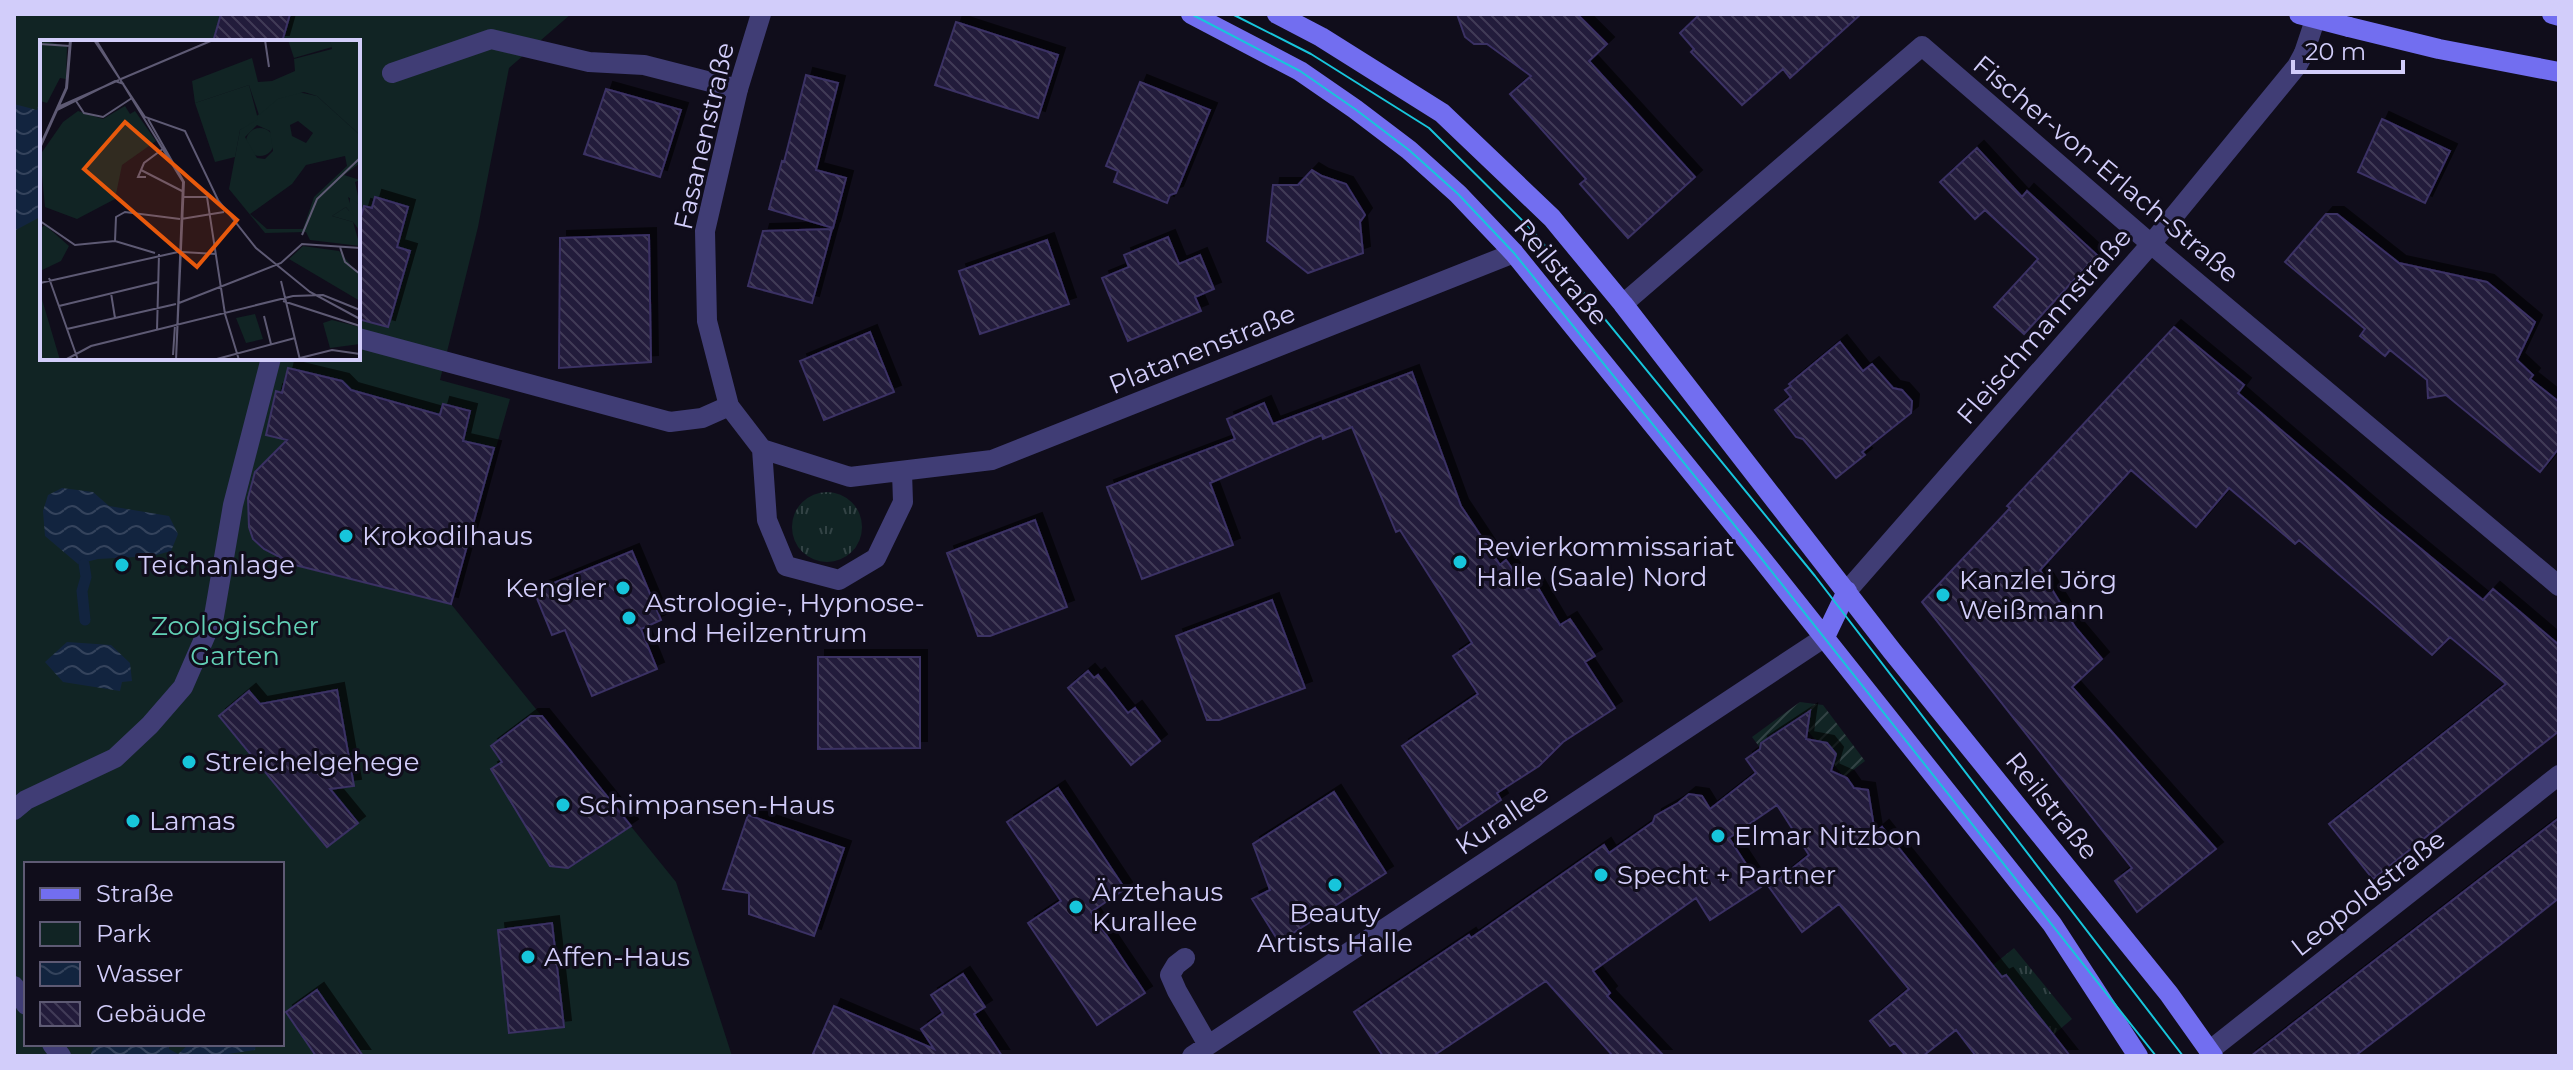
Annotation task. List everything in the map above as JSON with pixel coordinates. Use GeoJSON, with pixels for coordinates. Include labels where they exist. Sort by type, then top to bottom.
{"type":"FeatureCollection","features":[{"type":"Feature","properties":{"kind":"street","name":"Fasanenstraße"},"geometry":{"type":"LineString","coordinates":[[761,14],[738,89],[705,231],[707,321],[729,406],[762,449]]}},
{"type":"Feature","properties":{"kind":"street","name":"Reilstraße"},"geometry":{"type":"LineString","coordinates":[[1191,14],[1300,71],[1355,109],[1409,150],[1458,194],[1514,253],[1825,637],[2052,924],[2138,1056]]}},
{"type":"Feature","properties":{"kind":"street","name":"Reilstraße"},"geometry":{"type":"LineString","coordinates":[[1277,14],[1321,37],[1442,113],[1552,218],[2169,994],[2211,1053]]}},
{"type":"Feature","properties":{"kind":"street"},"geometry":{"type":"LineString","coordinates":[[2299,14],[2439,49],[2559,72]]}},
{"type":"Feature","properties":{"kind":"street","name":"Fleischmannstraße"},"geometry":{"type":"LineString","coordinates":[[1847,591],[2151,244],[2297,66],[2317,14]]}},
{"type":"Feature","properties":{"kind":"street"},"geometry":{"type":"LineString","coordinates":[[2552,14],[2559,16]]}},
{"type":"Feature","properties":{"kind":"street"},"geometry":{"type":"LineString","coordinates":[[392,73],[491,39],[589,62],[644,65],[738,89]]}},
{"type":"Feature","properties":{"kind":"street","name":"Fischer-von-Erlach-Straße"},"geometry":{"type":"LineString","coordinates":[[1623,304],[1922,46],[2151,244],[2559,586]]}},
{"type":"Feature","properties":{"kind":"street","name":"Platanenstraße"},"geometry":{"type":"LineString","coordinates":[[762,449],[850,477],[992,460],[1514,253]]}},
{"type":"Feature","properties":{"kind":"street"},"geometry":{"type":"LineString","coordinates":[[360,339],[670,422],[702,418],[729,406]]}},
{"type":"Feature","properties":{"kind":"street"},"geometry":{"type":"LineString","coordinates":[[14,810],[26,800],[115,758],[150,725],[183,687],[214,616],[233,505],[270,360]]}},
{"type":"Feature","properties":{"kind":"street"},"geometry":{"type":"LineString","coordinates":[[762,449],[767,520],[786,566],[839,580],[876,558],[903,502],[902,472]]}},
{"type":"Feature","properties":{"kind":"street"},"geometry":{"type":"LineString","coordinates":[[1825,637],[1847,591]]}},
{"type":"Feature","properties":{"kind":"street","name":"Kurallee"},"geometry":{"type":"LineString","coordinates":[[1185,958],[1170,975],[1200,1051],[1825,637]]}},
{"type":"Feature","properties":{"kind":"street","name":"Leopoldstraße"},"geometry":{"type":"LineString","coordinates":[[2211,1053],[2559,775]]}},
{"type":"Feature","properties":{"kind":"green space","name":"Zoologischer Garten"},"geometry":{"type":"Polygon","coordinates":[[[14,14],[571,14],[509,68],[478,227],[440,380],[510,399],[451,604],[676,882],[732,1056],[14,1056],[14,14]]]}},
{"type":"Feature","properties":{"kind":"green space"},"geometry":{"type":"Polygon","coordinates":[[[820,492],[834,492],[856,507],[862,527],[860,540],[852,552],[834,562],[820,562],[798,547],[792,534],[792,520],[807,498],[820,492]]]}},
{"type":"Feature","properties":{"kind":"green space"},"geometry":{"type":"Polygon","coordinates":[[[1800,702],[1823,705],[1865,761],[1844,777],[1833,763],[1835,754],[1827,743],[1819,744],[1807,730],[1808,723],[1794,720],[1793,728],[1761,749],[1752,737],[1800,702]]]}},
{"type":"Feature","properties":{"kind":"green space"},"geometry":{"type":"Polygon","coordinates":[[[2014,948],[2072,1019],[2053,1035],[2006,976],[2003,977],[1993,965],[2014,948]]]}},
{"type":"Feature","properties":{"kind":"water"},"geometry":{"type":"Polygon","coordinates":[[[40,99],[40,217],[14,231],[14,104],[37,110],[40,99]]]}},
{"type":"Feature","properties":{"kind":"water"},"geometry":{"type":"Polygon","coordinates":[[[62,488],[93,492],[109,506],[169,516],[178,534],[171,551],[153,556],[98,559],[78,564],[45,536],[43,511],[48,495],[62,488]]]}},
{"type":"Feature","properties":{"kind":"water"},"geometry":{"type":"Polygon","coordinates":[[[67,642],[111,645],[130,663],[132,681],[122,682],[120,691],[63,682],[45,662],[67,642]]]}},
{"type":"Feature","properties":{"kind":"water"},"geometry":{"type":"Polygon","coordinates":[[[94,1046],[169,1046],[178,1054],[187,1046],[256,1046],[255,1050],[215,1056],[90,1056],[94,1046]]]}},
{"type":"Feature","properties":{"kind":"building"},"geometry":{"type":"Polygon","coordinates":[[[221,14],[290,14],[283,40],[214,40],[221,14]]]}},
{"type":"Feature","properties":{"kind":"building"},"geometry":{"type":"Polygon","coordinates":[[[1457,14],[1577,14],[1607,44],[1589,61],[1695,177],[1628,238],[1580,184],[1586,179],[1510,94],[1531,76],[1487,44],[1474,44],[1465,37],[1457,14]]]}},
{"type":"Feature","properties":{"kind":"building"},"geometry":{"type":"Polygon","coordinates":[[[1700,14],[1861,14],[1790,78],[1783,69],[1742,105],[1691,52],[1694,49],[1680,33],[1700,14]]]}},
{"type":"Feature","properties":{"kind":"building"},"geometry":{"type":"Polygon","coordinates":[[[956,22],[1058,55],[1038,118],[935,85],[956,22]]]}},
{"type":"Feature","properties":{"kind":"building"},"geometry":{"type":"Polygon","coordinates":[[[806,75],[838,83],[816,170],[846,178],[833,228],[769,209],[806,75]]]}},
{"type":"Feature","properties":{"kind":"building"},"geometry":{"type":"Polygon","coordinates":[[[1140,82],[1210,110],[1176,193],[1170,195],[1167,203],[1114,182],[1118,171],[1106,166],[1140,82]]]}},
{"type":"Feature","properties":{"kind":"building"},"geometry":{"type":"Polygon","coordinates":[[[606,89],[681,110],[660,177],[584,154],[606,89]]]}},
{"type":"Feature","properties":{"kind":"building"},"geometry":{"type":"Polygon","coordinates":[[[2382,119],[2450,151],[2425,203],[2358,172],[2382,119]]]}},
{"type":"Feature","properties":{"kind":"building"},"geometry":{"type":"Polygon","coordinates":[[[1977,148],[2022,197],[2027,191],[2097,255],[2024,334],[1994,307],[2038,259],[1985,210],[1975,219],[1940,182],[1977,148]]]}},
{"type":"Feature","properties":{"kind":"building"},"geometry":{"type":"Polygon","coordinates":[[[1312,170],[1346,184],[1365,215],[1360,222],[1363,253],[1308,273],[1267,241],[1273,185],[1298,185],[1312,170]]]}},
{"type":"Feature","properties":{"kind":"building"},"geometry":{"type":"Polygon","coordinates":[[[375,197],[408,207],[397,247],[410,251],[388,327],[360,320],[360,220],[364,206],[372,208],[375,197]]]}},
{"type":"Feature","properties":{"kind":"building"},"geometry":{"type":"Polygon","coordinates":[[[2326,214],[2337,214],[2399,263],[2487,282],[2535,322],[2517,360],[2533,375],[2530,379],[2559,402],[2559,448],[2540,472],[2446,395],[2428,398],[2427,380],[2390,350],[2385,356],[2360,336],[2365,329],[2285,262],[2326,214]]]}},
{"type":"Feature","properties":{"kind":"building"},"geometry":{"type":"Polygon","coordinates":[[[832,229],[812,303],[748,286],[763,231],[832,229]]]}},
{"type":"Feature","properties":{"kind":"building"},"geometry":{"type":"Polygon","coordinates":[[[649,235],[651,362],[559,368],[560,238],[649,235]]]}},
{"type":"Feature","properties":{"kind":"building"},"geometry":{"type":"Polygon","coordinates":[[[1168,237],[1179,264],[1200,255],[1214,289],[1195,297],[1201,311],[1128,341],[1102,278],[1129,267],[1124,255],[1168,237]]]}},
{"type":"Feature","properties":{"kind":"building"},"geometry":{"type":"Polygon","coordinates":[[[1047,240],[1069,304],[980,334],[959,271],[1047,240]]]}},
{"type":"Feature","properties":{"kind":"building"},"geometry":{"type":"Polygon","coordinates":[[[2174,327],[2244,385],[2238,393],[2380,515],[2483,600],[2493,589],[2559,645],[2559,731],[2373,879],[2329,824],[2506,684],[2450,637],[2432,655],[2299,540],[2295,544],[2229,488],[2196,527],[2131,470],[2040,570],[2075,627],[2102,659],[2072,687],[2216,849],[2137,912],[2115,881],[2132,868],[1922,602],[2174,327]]]}},
{"type":"Feature","properties":{"kind":"building"},"geometry":{"type":"Polygon","coordinates":[[[870,332],[894,392],[824,420],[800,361],[870,332]]]}},
{"type":"Feature","properties":{"kind":"building"},"geometry":{"type":"Polygon","coordinates":[[[1840,342],[1863,371],[1872,364],[1893,388],[1902,390],[1912,401],[1911,413],[1862,452],[1865,455],[1836,478],[1775,410],[1791,397],[1785,390],[1791,386],[1789,384],[1840,342]]]}},
{"type":"Feature","properties":{"kind":"building"},"geometry":{"type":"Polygon","coordinates":[[[288,368],[342,381],[351,390],[440,415],[443,404],[470,411],[463,441],[494,448],[451,604],[295,565],[264,549],[253,539],[249,527],[248,498],[255,472],[287,440],[266,435],[276,391],[282,393],[288,368]]]}},
{"type":"Feature","properties":{"kind":"building"},"geometry":{"type":"Polygon","coordinates":[[[1412,372],[1461,506],[1500,565],[1506,560],[1527,589],[1536,584],[1560,625],[1570,619],[1595,656],[1585,662],[1615,708],[1563,742],[1539,766],[1497,793],[1501,800],[1458,829],[1402,746],[1478,694],[1453,656],[1472,643],[1400,530],[1396,532],[1352,427],[1323,439],[1322,435],[1210,483],[1233,545],[1142,579],[1107,487],[1235,439],[1227,419],[1264,403],[1273,424],[1412,372]]]}},
{"type":"Feature","properties":{"kind":"building"},"geometry":{"type":"Polygon","coordinates":[[[1035,520],[1067,607],[990,636],[978,636],[947,553],[1035,520]]]}},
{"type":"Feature","properties":{"kind":"building"},"geometry":{"type":"Polygon","coordinates":[[[632,551],[661,620],[641,629],[657,669],[592,696],[565,630],[552,635],[534,591],[632,551]]]}},
{"type":"Feature","properties":{"kind":"building"},"geometry":{"type":"Polygon","coordinates":[[[1272,600],[1305,688],[1219,720],[1207,720],[1176,636],[1272,600]]]}},
{"type":"Feature","properties":{"kind":"building"},"geometry":{"type":"Polygon","coordinates":[[[818,657],[920,657],[920,748],[818,749],[818,657]]]}},
{"type":"Feature","properties":{"kind":"building"},"geometry":{"type":"Polygon","coordinates":[[[1088,671],[1094,678],[1098,675],[1128,713],[1135,708],[1160,741],[1131,765],[1068,688],[1088,671]]]}},
{"type":"Feature","properties":{"kind":"building"},"geometry":{"type":"Polygon","coordinates":[[[337,690],[354,786],[330,789],[358,823],[327,847],[219,716],[249,691],[260,704],[337,690]]]}},
{"type":"Feature","properties":{"kind":"building"},"geometry":{"type":"Polygon","coordinates":[[[1810,711],[1806,739],[1827,743],[1836,754],[1831,771],[1847,778],[1854,788],[1868,790],[1875,833],[1882,827],[2002,977],[2006,975],[2070,1056],[1976,1056],[1956,1030],[1923,1056],[1906,1056],[1895,1043],[1890,1046],[1870,1021],[1909,989],[1839,904],[1802,932],[1769,887],[1809,855],[1777,805],[1729,838],[1761,887],[1710,920],[1696,898],[1593,971],[1610,993],[1607,996],[1664,1056],[1613,1056],[1546,981],[1433,1056],[1383,1056],[1354,1012],[1469,935],[1471,938],[1604,845],[1609,853],[1653,822],[1655,816],[1689,794],[1702,796],[1710,809],[1756,773],[1746,759],[1760,749],[1761,743],[1810,711]]]}},
{"type":"Feature","properties":{"kind":"building","name":"Schimpansen-Haus"},"geometry":{"type":"Polygon","coordinates":[[[531,716],[542,716],[631,826],[568,868],[550,866],[491,769],[502,762],[491,746],[531,716]]]}},
{"type":"Feature","properties":{"kind":"building","name":"Ärztehaus Kurallee"},"geometry":{"type":"Polygon","coordinates":[[[1058,788],[1125,889],[1091,912],[1145,993],[1097,1025],[1028,923],[1061,901],[1007,822],[1058,788]]]}},
{"type":"Feature","properties":{"kind":"building"},"geometry":{"type":"Polygon","coordinates":[[[1334,792],[1386,873],[1279,942],[1252,899],[1270,890],[1253,844],[1334,792]]]}},
{"type":"Feature","properties":{"kind":"building"},"geometry":{"type":"Polygon","coordinates":[[[748,815],[844,848],[814,936],[749,914],[749,893],[723,889],[748,815]]]}},
{"type":"Feature","properties":{"kind":"building"},"geometry":{"type":"Polygon","coordinates":[[[2559,818],[2559,898],[2500,945],[2355,1056],[2251,1056],[2559,818]]]}},
{"type":"Feature","properties":{"kind":"building","name":"Affen-Haus"},"geometry":{"type":"Polygon","coordinates":[[[552,923],[564,1027],[509,1033],[498,930],[552,923]]]}},
{"type":"Feature","properties":{"kind":"building"},"geometry":{"type":"Polygon","coordinates":[[[963,974],[985,1007],[974,1014],[1002,1056],[812,1056],[834,1006],[934,1049],[921,1029],[943,1013],[931,995],[963,974]]]}},
{"type":"Feature","properties":{"kind":"building"},"geometry":{"type":"Polygon","coordinates":[[[317,990],[363,1056],[316,1056],[286,1012],[317,990]]]}},
{"type":"Feature","properties":{"kind":"waterway"},"geometry":{"type":"LineString","coordinates":[[84,564],[86,577],[82,591],[85,620]]}},
{"type":"Feature","properties":{"kind":"tram line"},"geometry":{"type":"LineString","coordinates":[[1191,14],[1300,71],[1355,109],[1409,150],[1458,194],[1514,253],[1757,553],[2156,1056]]}},
{"type":"Feature","properties":{"kind":"tram line"},"geometry":{"type":"LineString","coordinates":[[1232,14],[1311,54],[1429,128],[1532,230],[1815,576],[2183,1056]]}},
{"type":"Feature","properties":{"kind":"place","name":"Krokodilhaus"},"geometry":{"type":"Point","coordinates":[346,536]}},
{"type":"Feature","properties":{"kind":"place","name":"Revierkommissariat Halle (Saale) Nord"},"geometry":{"type":"Point","coordinates":[1460,562]}},
{"type":"Feature","properties":{"kind":"place","name":"Teichanlage"},"geometry":{"type":"Point","coordinates":[122,565]}},
{"type":"Feature","properties":{"kind":"place","name":"Kengler"},"geometry":{"type":"Point","coordinates":[623,588]}},
{"type":"Feature","properties":{"kind":"place","name":"Kanzlei Jörg Weißmann"},"geometry":{"type":"Point","coordinates":[1943,595]}},
{"type":"Feature","properties":{"kind":"place","name":"Astrologie-, Hypnose- und Heilzentrum"},"geometry":{"type":"Point","coordinates":[629,618]}},
{"type":"Feature","properties":{"kind":"place","name":"Streichelgehege"},"geometry":{"type":"Point","coordinates":[189,762]}},
{"type":"Feature","properties":{"kind":"place","name":"Schimpansen-Haus"},"geometry":{"type":"Point","coordinates":[563,805]}},
{"type":"Feature","properties":{"kind":"place","name":"Lamas"},"geometry":{"type":"Point","coordinates":[133,821]}},
{"type":"Feature","properties":{"kind":"place","name":"Elmar Nitzbon"},"geometry":{"type":"Point","coordinates":[1718,836]}},
{"type":"Feature","properties":{"kind":"place","name":"Specht + Partner"},"geometry":{"type":"Point","coordinates":[1601,875]}},
{"type":"Feature","properties":{"kind":"place","name":"Beauty Artists Halle"},"geometry":{"type":"Point","coordinates":[1335,885]}},
{"type":"Feature","properties":{"kind":"place","name":"Ärztehaus Kurallee"},"geometry":{"type":"Point","coordinates":[1076,907]}},
{"type":"Feature","properties":{"kind":"place","name":"Affen-Haus"},"geometry":{"type":"Point","coordinates":[528,957]}}]}
